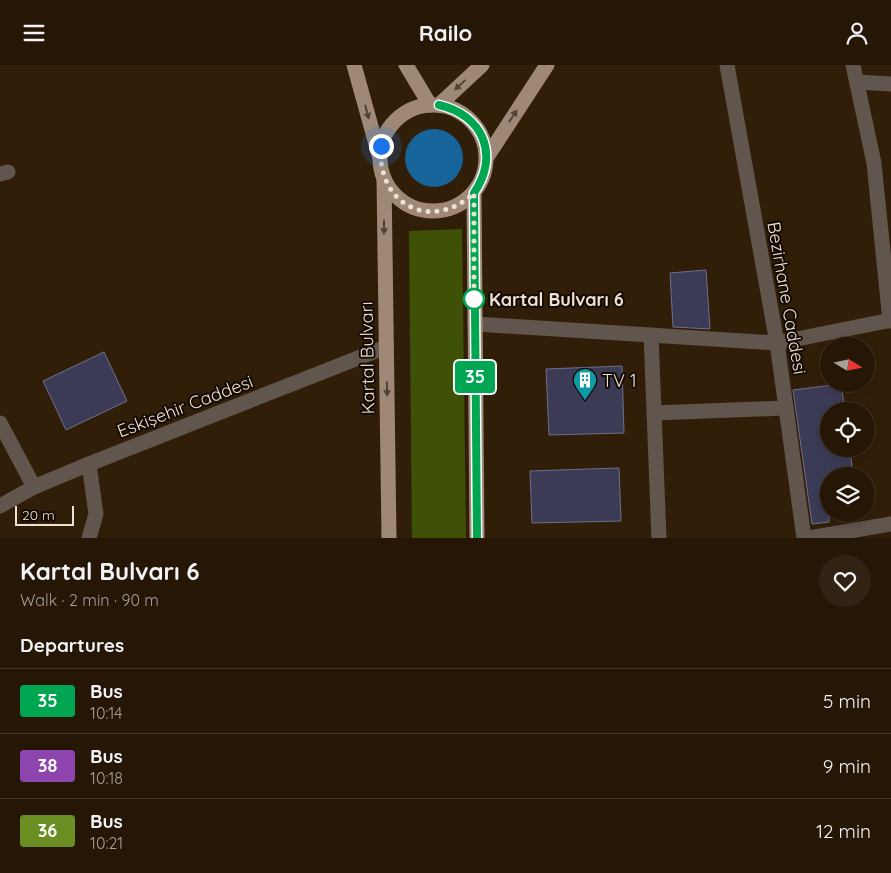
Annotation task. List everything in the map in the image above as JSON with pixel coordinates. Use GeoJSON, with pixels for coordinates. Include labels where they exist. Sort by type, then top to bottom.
{"type":"FeatureCollection","features":[{"type":"Feature","properties":{"kind":"main road"},"geometry":{"type":"LineString","coordinates":[[354,65],[384,178],[394,195],[404,203],[416,209],[441,211],[465,202],[481,182],[486,170],[487,157],[485,144],[473,122],[463,113],[452,108],[434,105],[414,108],[393,123],[381,146],[380,159]]}},
{"type":"Feature","properties":{"kind":"main road"},"geometry":{"type":"LineString","coordinates":[[406,65],[434,105]]}},
{"type":"Feature","properties":{"kind":"main road"},"geometry":{"type":"LineString","coordinates":[[434,105],[482,65]]}},
{"type":"Feature","properties":{"kind":"main road"},"geometry":{"type":"LineString","coordinates":[[487,157],[547,65]]}},
{"type":"Feature","properties":{"kind":"main road","name":"Kartal Bulvarı"},"geometry":{"type":"LineString","coordinates":[[384,178],[389,538]]}},
{"type":"Feature","properties":{"kind":"main road"},"geometry":{"type":"LineString","coordinates":[[474,193],[477,538]]}},
{"type":"Feature","properties":{"kind":"street","name":"Bezirhane Caddesi"},"geometry":{"type":"LineString","coordinates":[[727,65],[777,343],[804,538]]}},
{"type":"Feature","properties":{"kind":"street"},"geometry":{"type":"LineString","coordinates":[[475,324],[777,343],[890,321],[874,163],[853,65]]}},
{"type":"Feature","properties":{"kind":"street"},"geometry":{"type":"LineString","coordinates":[[856,82],[891,84]]}},
{"type":"Feature","properties":{"kind":"street"},"geometry":{"type":"LineString","coordinates":[[651,335],[659,538]]}},
{"type":"Feature","properties":{"kind":"street","name":"Eskişehir Caddesi"},"geometry":{"type":"LineString","coordinates":[[0,506],[34,487],[89,464],[386,347]]}},
{"type":"Feature","properties":{"kind":"street"},"geometry":{"type":"LineString","coordinates":[[654,413],[786,408]]}},
{"type":"Feature","properties":{"kind":"street"},"geometry":{"type":"LineString","coordinates":[[0,423],[34,487]]}},
{"type":"Feature","properties":{"kind":"street"},"geometry":{"type":"LineString","coordinates":[[89,464],[96,514],[89,538]]}},
{"type":"Feature","properties":{"kind":"street"},"geometry":{"type":"LineString","coordinates":[[809,538],[891,524]]}},
{"type":"Feature","properties":{"kind":"green space"},"geometry":{"type":"Polygon","coordinates":[[[462,229],[466,538],[412,538],[409,231],[462,229]]]}},
{"type":"Feature","properties":{"kind":"water"},"geometry":{"type":"Polygon","coordinates":[[[434,129],[450,134],[458,142],[463,158],[458,174],[450,182],[434,187],[418,182],[410,174],[405,158],[410,142],[418,134],[434,129]]]}},
{"type":"Feature","properties":{"kind":"building"},"geometry":{"type":"Polygon","coordinates":[[[706,270],[710,329],[673,327],[670,273],[706,270]]]}},
{"type":"Feature","properties":{"kind":"building"},"geometry":{"type":"Polygon","coordinates":[[[104,352],[127,401],[66,430],[43,381],[104,352]]]}},
{"type":"Feature","properties":{"kind":"building","name":"TV 1"},"geometry":{"type":"Polygon","coordinates":[[[622,366],[624,433],[549,435],[546,369],[622,366]]]}},
{"type":"Feature","properties":{"kind":"building"},"geometry":{"type":"Polygon","coordinates":[[[820,387],[820,393],[842,393],[844,402],[820,402],[820,457],[851,457],[852,467],[820,467],[820,522],[829,522],[812,524],[793,390],[820,387]]]}},
{"type":"Feature","properties":{"kind":"building"},"geometry":{"type":"Polygon","coordinates":[[[619,468],[621,521],[532,523],[530,471],[619,468]]]}},
{"type":"Feature","properties":{"kind":"bus line","name":"35"},"geometry":{"type":"LineString","coordinates":[[439,105],[463,113],[473,122],[485,144],[487,157],[486,170],[474,193],[477,538]]}},
{"type":"Feature","properties":{"kind":"place","name":"Kartal Bulvarı 6"},"geometry":{"type":"Point","coordinates":[474,299]}},
{"type":"Feature","properties":{"kind":"place","name":"TV 1"},"geometry":{"type":"Point","coordinates":[585,401]}},
{"type":"Feature","properties":{"kind":"route"},"geometry":{"type":"LineString","coordinates":[[381,146],[382,172],[394,195],[404,203],[416,209],[441,211],[465,202],[474,193],[474,305],[474,299]]}}]}
